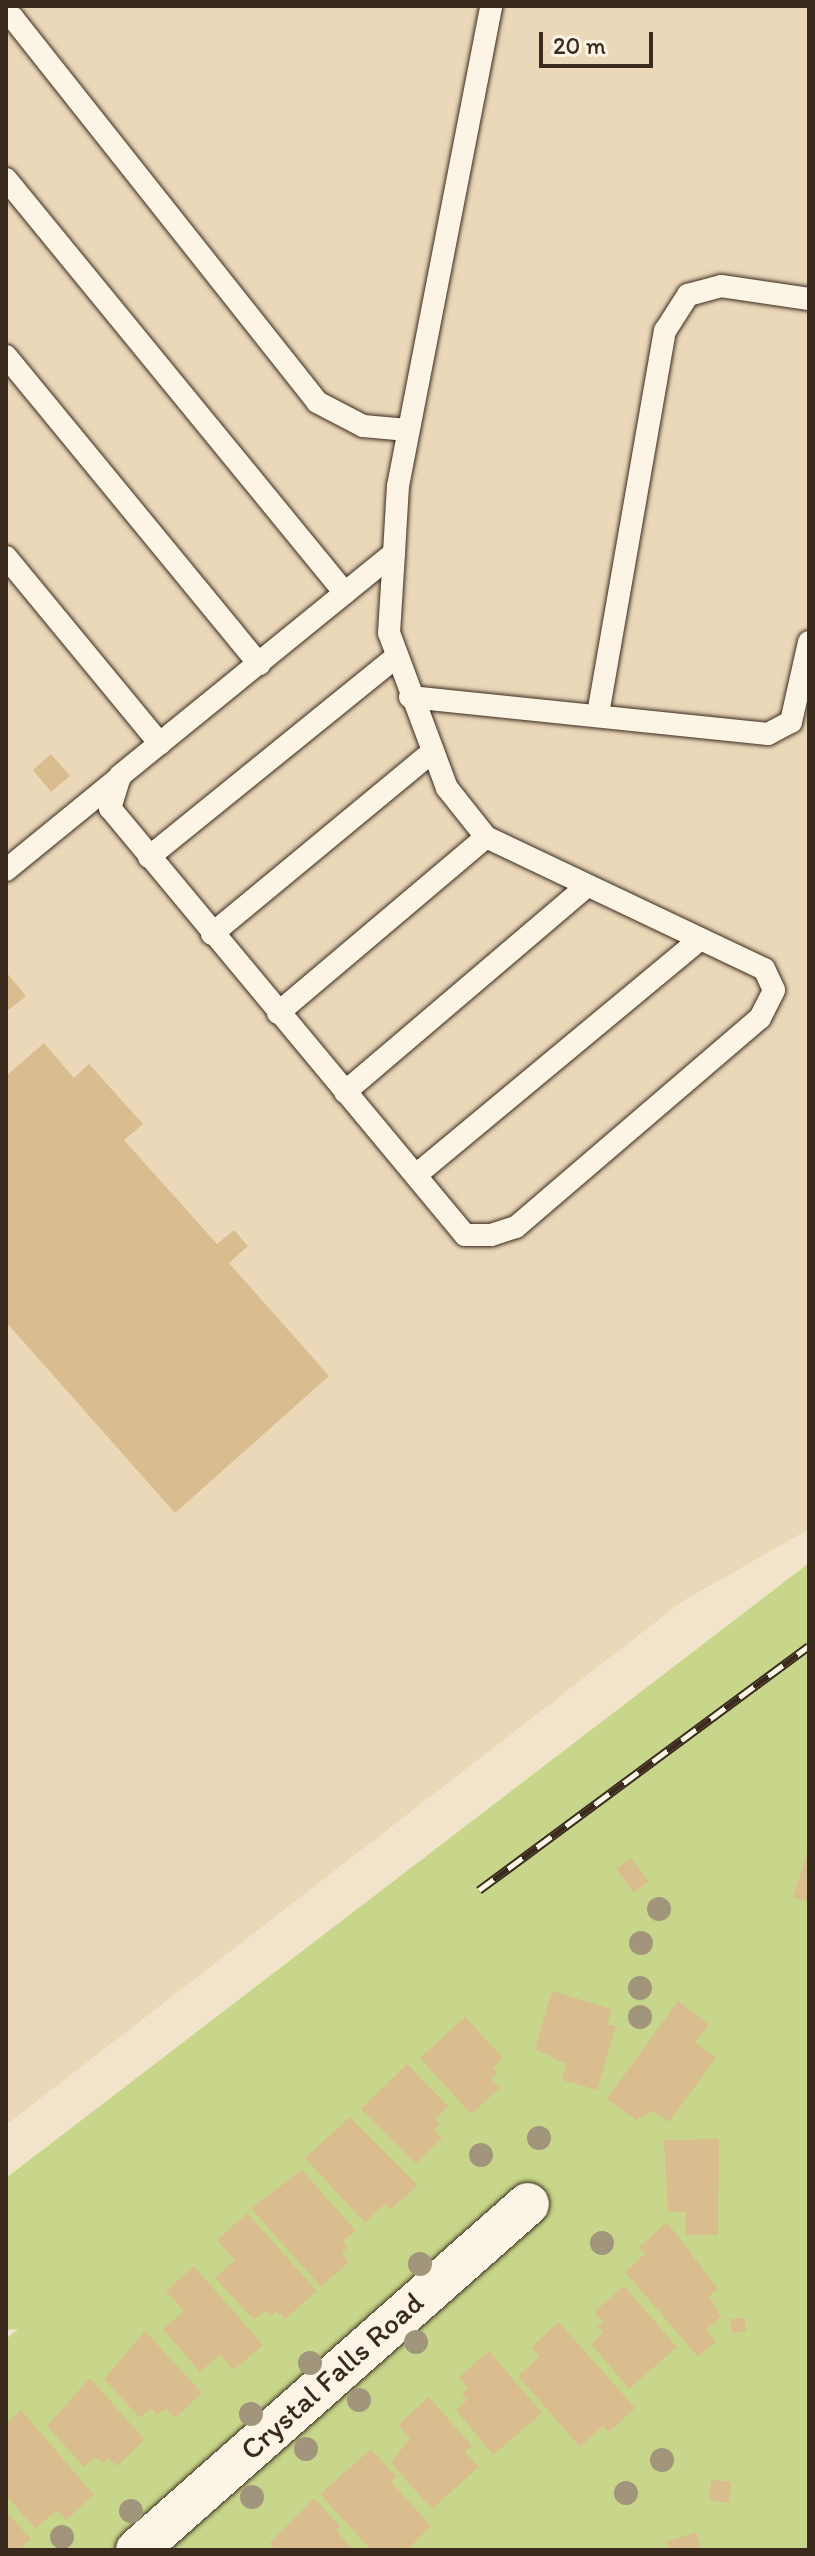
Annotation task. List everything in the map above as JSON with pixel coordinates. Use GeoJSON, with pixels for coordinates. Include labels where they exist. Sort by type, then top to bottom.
{"type":"FeatureCollection","features":[{"type":"Feature","properties":{"kind":"street","name":"Crystal Falls Road"},"geometry":{"type":"LineString","coordinates":[[137,2550],[528,2204]]}},
{"type":"Feature","properties":{"kind":"lane"},"geometry":{"type":"LineString","coordinates":[[120,776],[110,808],[465,1235],[516,1227],[760,1018],[774,990],[764,969],[486,837],[447,788],[410,697],[389,633],[398,486],[491,6]]}},
{"type":"Feature","properties":{"kind":"lane"},"geometry":{"type":"LineString","coordinates":[[6,17],[13,18],[317,402],[363,426],[408,430]]}},
{"type":"Feature","properties":{"kind":"lane"},"geometry":{"type":"LineString","coordinates":[[6,179],[345,593]]}},
{"type":"Feature","properties":{"kind":"lane"},"geometry":{"type":"LineString","coordinates":[[598,714],[665,331],[688,295],[721,286],[809,299]]}},
{"type":"Feature","properties":{"kind":"lane"},"geometry":{"type":"LineString","coordinates":[[6,356],[259,664]]}},
{"type":"Feature","properties":{"kind":"lane"},"geometry":{"type":"LineString","coordinates":[[6,870],[394,553]]}},
{"type":"Feature","properties":{"kind":"lane"},"geometry":{"type":"LineString","coordinates":[[6,557],[160,744]]}},
{"type":"Feature","properties":{"kind":"lane"},"geometry":{"type":"LineString","coordinates":[[410,697],[598,714],[768,734],[791,722],[809,642]]}},
{"type":"Feature","properties":{"kind":"lane"},"geometry":{"type":"LineString","coordinates":[[149,857],[396,657]]}},
{"type":"Feature","properties":{"kind":"lane"},"geometry":{"type":"LineString","coordinates":[[212,934],[432,752]]}},
{"type":"Feature","properties":{"kind":"lane"},"geometry":{"type":"LineString","coordinates":[[278,1013],[486,837]]}},
{"type":"Feature","properties":{"kind":"lane"},"geometry":{"type":"LineString","coordinates":[[345,1092],[587,886]]}},
{"type":"Feature","properties":{"kind":"lane"},"geometry":{"type":"LineString","coordinates":[[416,1175],[699,940]]}},
{"type":"Feature","properties":{"kind":"shaded area"},"geometry":{"type":"Polygon","coordinates":[[[6,6],[809,6],[809,1529],[683,1601],[6,2125],[6,6]]]}},
{"type":"Feature","properties":{"kind":"green space"},"geometry":{"type":"Polygon","coordinates":[[[809,1563],[809,2550],[6,2550],[6,2339],[18,2329],[6,2330],[6,2178],[809,1563]]]}},
{"type":"Feature","properties":{"kind":"building"},"geometry":{"type":"Polygon","coordinates":[[[51,754],[70,776],[51,792],[33,770],[51,754]]]}},
{"type":"Feature","properties":{"kind":"building"},"geometry":{"type":"Polygon","coordinates":[[[6,972],[26,996],[6,1012],[6,972]]]}},
{"type":"Feature","properties":{"kind":"building"},"geometry":{"type":"Polygon","coordinates":[[[44,1043],[74,1078],[89,1064],[143,1124],[124,1140],[217,1244],[234,1230],[248,1246],[229,1263],[329,1376],[175,1513],[6,1322],[6,1076],[44,1043]]]}},
{"type":"Feature","properties":{"kind":"building"},"geometry":{"type":"Polygon","coordinates":[[[809,1851],[809,1902],[793,1897],[809,1851]]]}},
{"type":"Feature","properties":{"kind":"building"},"geometry":{"type":"Polygon","coordinates":[[[631,1858],[649,1881],[634,1893],[616,1869],[631,1858]]]}},
{"type":"Feature","properties":{"kind":"building"},"geometry":{"type":"Polygon","coordinates":[[[552,1991],[612,2009],[607,2024],[616,2026],[597,2090],[562,2080],[566,2064],[535,2049],[552,1991]]]}},
{"type":"Feature","properties":{"kind":"building"},"geometry":{"type":"Polygon","coordinates":[[[678,2001],[709,2024],[695,2042],[716,2058],[669,2122],[653,2111],[636,2120],[607,2099],[678,2001]]]}},
{"type":"Feature","properties":{"kind":"building"},"geometry":{"type":"Polygon","coordinates":[[[465,2017],[503,2058],[493,2068],[498,2073],[491,2079],[500,2088],[471,2114],[420,2058],[465,2017]]]}},
{"type":"Feature","properties":{"kind":"building"},"geometry":{"type":"Polygon","coordinates":[[[407,2064],[448,2106],[435,2119],[440,2124],[434,2130],[442,2138],[416,2164],[361,2109],[407,2064]]]}},
{"type":"Feature","properties":{"kind":"building"},"geometry":{"type":"Polygon","coordinates":[[[350,2117],[418,2185],[390,2210],[385,2204],[365,2223],[305,2158],[350,2117]]]}},
{"type":"Feature","properties":{"kind":"building"},"geometry":{"type":"Polygon","coordinates":[[[719,2139],[718,2235],[686,2235],[686,2212],[668,2212],[664,2140],[719,2139]]]}},
{"type":"Feature","properties":{"kind":"building"},"geometry":{"type":"Polygon","coordinates":[[[302,2170],[356,2231],[343,2241],[348,2247],[342,2253],[349,2262],[321,2287],[251,2208],[302,2170]]]}},
{"type":"Feature","properties":{"kind":"building"},"geometry":{"type":"Polygon","coordinates":[[[247,2213],[317,2291],[285,2319],[277,2311],[271,2316],[266,2310],[254,2320],[215,2278],[235,2260],[217,2240],[247,2213]]]}},
{"type":"Feature","properties":{"kind":"building"},"geometry":{"type":"Polygon","coordinates":[[[667,2222],[718,2289],[709,2296],[721,2317],[706,2330],[716,2342],[698,2357],[625,2272],[645,2254],[639,2247],[667,2222]]]}},
{"type":"Feature","properties":{"kind":"building"},"geometry":{"type":"Polygon","coordinates":[[[194,2266],[263,2345],[234,2370],[220,2355],[200,2372],[163,2329],[184,2311],[166,2291],[194,2266]]]}},
{"type":"Feature","properties":{"kind":"building"},"geometry":{"type":"Polygon","coordinates":[[[624,2286],[677,2347],[629,2389],[591,2344],[603,2333],[597,2327],[603,2322],[594,2312],[624,2286]]]}},
{"type":"Feature","properties":{"kind":"building"},"geometry":{"type":"Polygon","coordinates":[[[745,2318],[746,2331],[732,2333],[730,2319],[745,2318]]]}},
{"type":"Feature","properties":{"kind":"building"},"geometry":{"type":"Polygon","coordinates":[[[559,2322],[635,2408],[609,2432],[603,2426],[580,2447],[518,2376],[539,2357],[531,2347],[559,2322]]]}},
{"type":"Feature","properties":{"kind":"building"},"geometry":{"type":"Polygon","coordinates":[[[145,2331],[202,2393],[175,2418],[166,2408],[157,2415],[151,2408],[140,2418],[104,2379],[145,2331]]]}},
{"type":"Feature","properties":{"kind":"building"},"geometry":{"type":"Polygon","coordinates":[[[489,2351],[542,2413],[493,2455],[456,2410],[467,2400],[462,2394],[468,2388],[459,2377],[489,2351]]]}},
{"type":"Feature","properties":{"kind":"building"},"geometry":{"type":"Polygon","coordinates":[[[90,2378],[145,2440],[117,2466],[109,2458],[102,2464],[96,2457],[84,2467],[47,2426],[90,2378]]]}},
{"type":"Feature","properties":{"kind":"building"},"geometry":{"type":"Polygon","coordinates":[[[429,2397],[472,2446],[465,2452],[479,2467],[432,2509],[391,2463],[410,2438],[398,2425],[429,2397]]]}},
{"type":"Feature","properties":{"kind":"building"},"geometry":{"type":"Polygon","coordinates":[[[21,2410],[94,2495],[66,2520],[57,2510],[35,2529],[6,2495],[6,2424],[21,2410]]]}},
{"type":"Feature","properties":{"kind":"building"},"geometry":{"type":"Polygon","coordinates":[[[371,2449],[397,2477],[391,2482],[431,2526],[407,2550],[371,2550],[320,2494],[371,2449]]]}},
{"type":"Feature","properties":{"kind":"building"},"geometry":{"type":"Polygon","coordinates":[[[711,2480],[731,2482],[729,2503],[709,2500],[711,2480]]]}},
{"type":"Feature","properties":{"kind":"building"},"geometry":{"type":"Polygon","coordinates":[[[314,2498],[340,2526],[336,2530],[353,2550],[276,2550],[270,2543],[314,2498]]]}},
{"type":"Feature","properties":{"kind":"building"},"geometry":{"type":"Polygon","coordinates":[[[6,2511],[31,2539],[19,2550],[6,2550],[6,2511]]]}},
{"type":"Feature","properties":{"kind":"building"},"geometry":{"type":"Polygon","coordinates":[[[696,2532],[702,2550],[669,2550],[666,2542],[696,2532]]]}},
{"type":"Feature","properties":{"kind":"railway"},"geometry":{"type":"LineString","coordinates":[[479,1890],[809,1646]]}}]}
